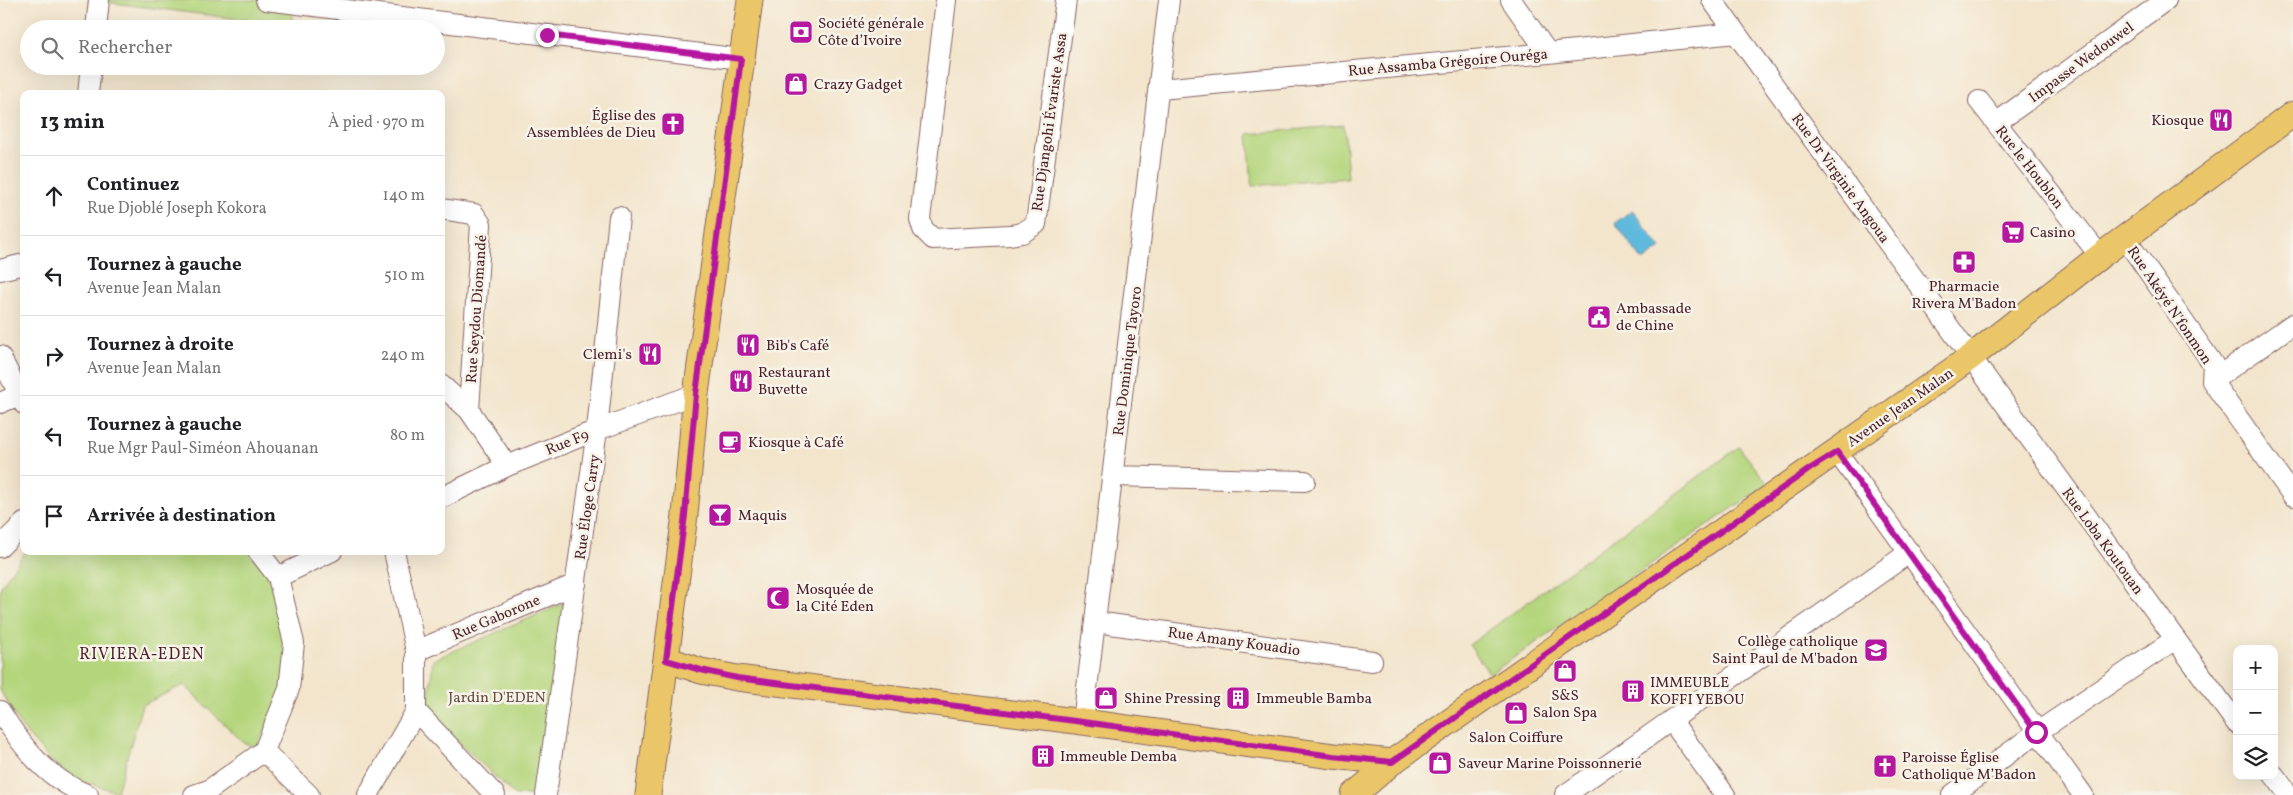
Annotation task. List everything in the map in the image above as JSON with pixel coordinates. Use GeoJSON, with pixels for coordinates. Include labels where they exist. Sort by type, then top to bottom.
{"type":"FeatureCollection","features":[{"type":"Feature","properties":{"kind":"main road"},"geometry":{"type":"LineString","coordinates":[[648,795],[685,515],[696,394],[750,0]]}},
{"type":"Feature","properties":{"kind":"main road","name":"Avenue Jean Malan"},"geometry":{"type":"LineString","coordinates":[[1354,795],[1392,762],[1971,357],[2100,256],[2293,114]]}},
{"type":"Feature","properties":{"kind":"main road"},"geometry":{"type":"LineString","coordinates":[[666,660],[737,678],[1333,756],[1392,762]]}},
{"type":"Feature","properties":{"kind":"street"},"geometry":{"type":"LineString","coordinates":[[97,20],[99,0]]}},
{"type":"Feature","properties":{"kind":"street"},"geometry":{"type":"LineString","coordinates":[[266,0],[427,20]]}},
{"type":"Feature","properties":{"kind":"street","name":"Rue Djangohi Évariste Assa"},"geometry":{"type":"LineString","coordinates":[[946,0],[920,219],[924,229],[932,239],[1010,236],[1022,233],[1036,224],[1066,0]]}},
{"type":"Feature","properties":{"kind":"street","name":"Rue Dominique Tayoro"},"geometry":{"type":"LineString","coordinates":[[1083,722],[1160,89],[1169,0]]}},
{"type":"Feature","properties":{"kind":"street"},"geometry":{"type":"LineString","coordinates":[[1511,0],[1548,53]]}},
{"type":"Feature","properties":{"kind":"street","name":"Rue Dr Virginie Angoua"},"geometry":{"type":"LineString","coordinates":[[1712,0],[1971,357]]}},
{"type":"Feature","properties":{"kind":"street","name":"Impasse Wedouwel"},"geometry":{"type":"LineString","coordinates":[[1996,123],[2166,0]]}},
{"type":"Feature","properties":{"kind":"street"},"geometry":{"type":"LineString","coordinates":[[445,22],[741,59]]}},
{"type":"Feature","properties":{"kind":"street","name":"Rue Assamba Grégoire Ouréga"},"geometry":{"type":"LineString","coordinates":[[1160,89],[1548,53],[1736,33]]}},
{"type":"Feature","properties":{"kind":"street"},"geometry":{"type":"LineString","coordinates":[[88,90],[90,75]]}},
{"type":"Feature","properties":{"kind":"street","name":"Rue le Houblon"},"geometry":{"type":"LineString","coordinates":[[1979,102],[2100,256]]}},
{"type":"Feature","properties":{"kind":"street","name":"Rue Seydou Diomandé"},"geometry":{"type":"LineString","coordinates":[[445,210],[474,214],[481,224],[469,410]]}},
{"type":"Feature","properties":{"kind":"street","name":"Rue Éloge Carry"},"geometry":{"type":"LineString","coordinates":[[546,795],[597,430],[619,217]]}},
{"type":"Feature","properties":{"kind":"street","name":"Rue Akéyé N'fonmon"},"geometry":{"type":"LineString","coordinates":[[2125,238],[2213,364],[2212,380],[2293,496]]}},
{"type":"Feature","properties":{"kind":"street"},"geometry":{"type":"LineString","coordinates":[[0,270],[20,265]]}},
{"type":"Feature","properties":{"kind":"street"},"geometry":{"type":"LineString","coordinates":[[2212,380],[2293,324]]}},
{"type":"Feature","properties":{"kind":"street"},"geometry":{"type":"LineString","coordinates":[[0,356],[20,393]]}},
{"type":"Feature","properties":{"kind":"street","name":"Rue Loba Koutouan"},"geometry":{"type":"LineString","coordinates":[[1971,357],[2174,640],[2233,719]]}},
{"type":"Feature","properties":{"kind":"street"},"geometry":{"type":"LineString","coordinates":[[445,389],[469,410],[507,466]]}},
{"type":"Feature","properties":{"kind":"street","name":"Rue F9"},"geometry":{"type":"LineString","coordinates":[[445,496],[507,466],[597,430],[696,394]]}},
{"type":"Feature","properties":{"kind":"street"},"geometry":{"type":"LineString","coordinates":[[0,402],[20,397]]}},
{"type":"Feature","properties":{"kind":"street"},"geometry":{"type":"LineString","coordinates":[[1837,452],[2083,795]]}},
{"type":"Feature","properties":{"kind":"street"},"geometry":{"type":"LineString","coordinates":[[1113,476],[1306,481]]}},
{"type":"Feature","properties":{"kind":"street"},"geometry":{"type":"LineString","coordinates":[[0,547],[20,527]]}},
{"type":"Feature","properties":{"kind":"street"},"geometry":{"type":"LineString","coordinates":[[1565,795],[1910,552]]}},
{"type":"Feature","properties":{"kind":"street"},"geometry":{"type":"LineString","coordinates":[[194,795],[209,790],[264,752],[289,689],[294,643],[278,577],[261,555]]}},
{"type":"Feature","properties":{"kind":"street"},"geometry":{"type":"LineString","coordinates":[[278,577],[324,555]]}},
{"type":"Feature","properties":{"kind":"street"},"geometry":{"type":"LineString","coordinates":[[368,795],[416,711],[416,650],[395,555]]}},
{"type":"Feature","properties":{"kind":"street","name":"Rue Gaborone"},"geometry":{"type":"LineString","coordinates":[[416,650],[576,584]]}},
{"type":"Feature","properties":{"kind":"street","name":"Rue Amany Kouadio"},"geometry":{"type":"LineString","coordinates":[[1096,622],[1372,661]]}},
{"type":"Feature","properties":{"kind":"street"},"geometry":{"type":"LineString","coordinates":[[1952,795],[2036,732],[2174,640]]}},
{"type":"Feature","properties":{"kind":"street"},"geometry":{"type":"LineString","coordinates":[[0,711],[29,754],[54,776],[88,795]]}},
{"type":"Feature","properties":{"kind":"street"},"geometry":{"type":"LineString","coordinates":[[416,711],[496,795]]}},
{"type":"Feature","properties":{"kind":"street"},"geometry":{"type":"LineString","coordinates":[[1671,720],[1725,795]]}},
{"type":"Feature","properties":{"kind":"street"},"geometry":{"type":"LineString","coordinates":[[264,752],[309,795]]}},
{"type":"Feature","properties":{"kind":"street"},"geometry":{"type":"LineString","coordinates":[[2278,780],[2289,795]]}},
{"type":"Feature","properties":{"kind":"green space"},"geometry":{"type":"Polygon","coordinates":[[[89,0],[292,0],[293,20],[246,20],[89,0]]]}},
{"type":"Feature","properties":{"kind":"green space"},"geometry":{"type":"Polygon","coordinates":[[[1344,125],[1348,178],[1252,186],[1248,134],[1344,125]]]}},
{"type":"Feature","properties":{"kind":"green space"},"geometry":{"type":"Polygon","coordinates":[[[1739,447],[1768,484],[1490,674],[1469,645],[1739,447]]]}},
{"type":"Feature","properties":{"kind":"green space"},"geometry":{"type":"Polygon","coordinates":[[[23,555],[252,555],[269,575],[287,644],[285,689],[257,747],[244,743],[184,685],[142,705],[117,792],[78,780],[52,762],[22,728],[0,690],[1,586],[23,555]]]}},
{"type":"Feature","properties":{"kind":"green space","name":"Jardin D'EDEN"},"geometry":{"type":"Polygon","coordinates":[[[569,601],[547,795],[515,795],[427,713],[433,660],[569,601]]]}},
{"type":"Feature","properties":{"kind":"water"},"geometry":{"type":"Polygon","coordinates":[[[1632,210],[1661,248],[1643,261],[1615,223],[1632,210]]]}},
{"type":"Feature","properties":{"kind":"place","name":"Société générale Côte d’Ivoire"},"geometry":{"type":"Point","coordinates":[801,32]}},
{"type":"Feature","properties":{"kind":"place","name":"Crazy Gadget"},"geometry":{"type":"Point","coordinates":[796,84]}},
{"type":"Feature","properties":{"kind":"place","name":"Kiosque"},"geometry":{"type":"Point","coordinates":[2221,120]}},
{"type":"Feature","properties":{"kind":"place","name":"Église des Assemblées de Dieu"},"geometry":{"type":"Point","coordinates":[673,124]}},
{"type":"Feature","properties":{"kind":"place","name":"Casino"},"geometry":{"type":"Point","coordinates":[2013,232]}},
{"type":"Feature","properties":{"kind":"place","name":"Pharmacie Rivera M'Badon"},"geometry":{"type":"Point","coordinates":[1964,262]}},
{"type":"Feature","properties":{"kind":"place","name":"Ambassade de Chine"},"geometry":{"type":"Point","coordinates":[1599,317]}},
{"type":"Feature","properties":{"kind":"place","name":"Bib's Café"},"geometry":{"type":"Point","coordinates":[748,345]}},
{"type":"Feature","properties":{"kind":"place","name":"Clemi's"},"geometry":{"type":"Point","coordinates":[650,354]}},
{"type":"Feature","properties":{"kind":"place","name":"Restaurant Buvette"},"geometry":{"type":"Point","coordinates":[741,381]}},
{"type":"Feature","properties":{"kind":"place","name":"Kiosque à Café"},"geometry":{"type":"Point","coordinates":[730,442]}},
{"type":"Feature","properties":{"kind":"place","name":"Maquis"},"geometry":{"type":"Point","coordinates":[720,515]}},
{"type":"Feature","properties":{"kind":"place","name":"Mosquée de la Cité Eden"},"geometry":{"type":"Point","coordinates":[778,598]}},
{"type":"Feature","properties":{"kind":"place","name":"Collège catholique Saint Paul de M'badon"},"geometry":{"type":"Point","coordinates":[1876,650]}},
{"type":"Feature","properties":{"kind":"place","name":"S&S Salon Spa"},"geometry":{"type":"Point","coordinates":[1565,671]}},
{"type":"Feature","properties":{"kind":"place","name":"IMMEUBLE KOFFI YEBOU"},"geometry":{"type":"Point","coordinates":[1633,691]}},
{"type":"Feature","properties":{"kind":"place","name":"Shine Pressing"},"geometry":{"type":"Point","coordinates":[1106,698]}},
{"type":"Feature","properties":{"kind":"place","name":"Immeuble Bamba"},"geometry":{"type":"Point","coordinates":[1238,698]}},
{"type":"Feature","properties":{"kind":"place","name":"Salon Coiffure"},"geometry":{"type":"Point","coordinates":[1516,713]}},
{"type":"Feature","properties":{"kind":"place","name":"Immeuble Demba"},"geometry":{"type":"Point","coordinates":[1043,756]}},
{"type":"Feature","properties":{"kind":"place","name":"Saveur Marine Poissonnerie"},"geometry":{"type":"Point","coordinates":[1440,763]}},
{"type":"Feature","properties":{"kind":"place","name":"Paroisse Église Catholique M’Badon"},"geometry":{"type":"Point","coordinates":[1885,766]}},
{"type":"Feature","properties":{"kind":"district","name":"RIVIERA-EDEN"},"geometry":{"type":"Point","coordinates":[142,653]}},
{"type":"Feature","properties":{"kind":"route"},"geometry":{"type":"LineString","coordinates":[[547,35],[741,59],[696,394],[685,515],[666,660],[737,678],[1333,756],[1392,762],[1811,468],[1837,452],[1910,552],[2036,732]]}}]}
